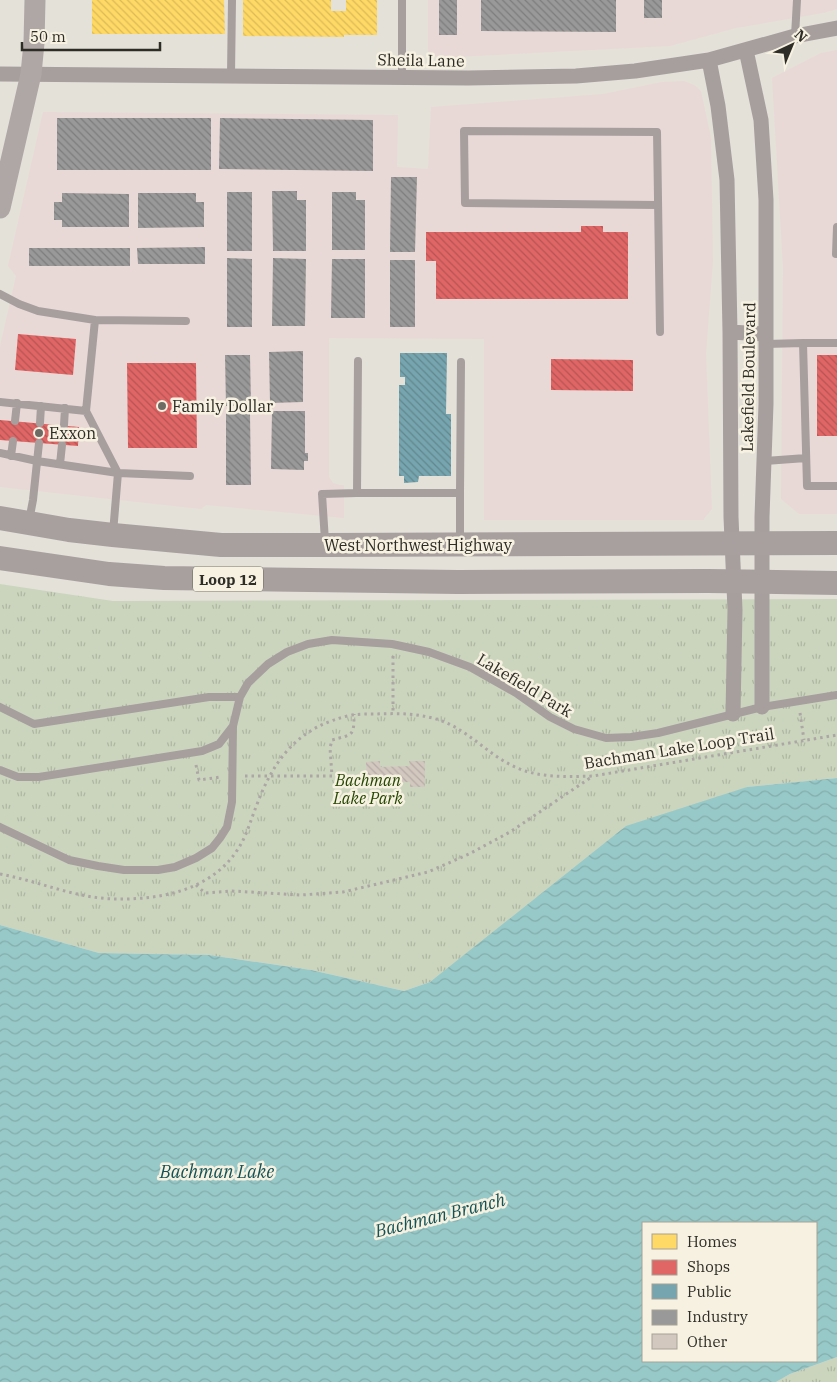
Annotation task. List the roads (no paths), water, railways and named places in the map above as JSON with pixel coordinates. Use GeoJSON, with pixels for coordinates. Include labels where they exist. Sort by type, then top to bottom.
{"type":"FeatureCollection","features":[{"type":"Feature","properties":{"kind":"main road","name":"West Northwest Highway"},"geometry":{"type":"LineString","coordinates":[[0,518],[113,535],[221,544],[837,543]]}},
{"type":"Feature","properties":{"kind":"main road"},"geometry":{"type":"LineString","coordinates":[[164,578],[190,576],[230,568],[303,563],[319,554],[325,545]]}},
{"type":"Feature","properties":{"kind":"main road","name":"Loop 12"},"geometry":{"type":"LineString","coordinates":[[0,558],[109,574],[164,578],[458,582],[762,581],[837,583]]}},
{"type":"Feature","properties":{"kind":"street"},"geometry":{"type":"LineString","coordinates":[[0,208],[31,74],[35,0]]}},
{"type":"Feature","properties":{"kind":"street","name":"Sheila Lane"},"geometry":{"type":"LineString","coordinates":[[0,74],[402,78],[576,76],[635,71],[709,60],[796,36],[837,28]]}},
{"type":"Feature","properties":{"kind":"street","name":"Lakefield Boulevard"},"geometry":{"type":"LineString","coordinates":[[746,50],[761,120],[766,209],[762,707]]}},
{"type":"Feature","properties":{"kind":"street","name":"Lakefield Boulevard"},"geometry":{"type":"LineString","coordinates":[[709,60],[718,106],[727,180],[732,543],[735,610],[734,714]]}},
{"type":"Feature","properties":{"kind":"street"},"geometry":{"type":"LineString","coordinates":[[730,332],[766,339]]}},
{"type":"Feature","properties":{"kind":"lane"},"geometry":{"type":"LineString","coordinates":[[231,76],[232,0]]}},
{"type":"Feature","properties":{"kind":"lane"},"geometry":{"type":"LineString","coordinates":[[402,0],[402,78]]}},
{"type":"Feature","properties":{"kind":"lane"},"geometry":{"type":"LineString","coordinates":[[796,36],[797,0]]}},
{"type":"Feature","properties":{"kind":"lane"},"geometry":{"type":"LineString","coordinates":[[658,205],[465,203],[464,131],[657,132],[660,332]]}},
{"type":"Feature","properties":{"kind":"lane"},"geometry":{"type":"LineString","coordinates":[[837,227],[837,254]]}},
{"type":"Feature","properties":{"kind":"lane"},"geometry":{"type":"LineString","coordinates":[[0,294],[38,311],[95,320],[186,321]]}},
{"type":"Feature","properties":{"kind":"lane"},"geometry":{"type":"LineString","coordinates":[[95,320],[86,411],[118,473],[113,535]]}},
{"type":"Feature","properties":{"kind":"lane"},"geometry":{"type":"LineString","coordinates":[[766,339],[804,343],[837,343]]}},
{"type":"Feature","properties":{"kind":"lane"},"geometry":{"type":"LineString","coordinates":[[804,343],[807,486],[837,486]]}},
{"type":"Feature","properties":{"kind":"lane"},"geometry":{"type":"LineString","coordinates":[[357,493],[358,361]]}},
{"type":"Feature","properties":{"kind":"lane"},"geometry":{"type":"LineString","coordinates":[[460,545],[461,362]]}},
{"type":"Feature","properties":{"kind":"lane"},"geometry":{"type":"LineString","coordinates":[[0,402],[86,411]]}},
{"type":"Feature","properties":{"kind":"lane"},"geometry":{"type":"LineString","coordinates":[[15,421],[17,403]]}},
{"type":"Feature","properties":{"kind":"lane"},"geometry":{"type":"LineString","coordinates":[[40,423],[41,406]]}},
{"type":"Feature","properties":{"kind":"lane"},"geometry":{"type":"LineString","coordinates":[[64,425],[65,408]]}},
{"type":"Feature","properties":{"kind":"lane"},"geometry":{"type":"LineString","coordinates":[[12,456],[13,441]]}},
{"type":"Feature","properties":{"kind":"lane"},"geometry":{"type":"LineString","coordinates":[[28,523],[33,500],[38,443]]}},
{"type":"Feature","properties":{"kind":"lane"},"geometry":{"type":"LineString","coordinates":[[60,464],[62,445]]}},
{"type":"Feature","properties":{"kind":"lane"},"geometry":{"type":"LineString","coordinates":[[0,454],[118,473],[190,476]]}},
{"type":"Feature","properties":{"kind":"lane"},"geometry":{"type":"LineString","coordinates":[[765,461],[806,458]]}},
{"type":"Feature","properties":{"kind":"lane"},"geometry":{"type":"LineString","coordinates":[[325,545],[322,494],[460,493]]}},
{"type":"Feature","properties":{"kind":"lane","name":"Lakefield Park"},"geometry":{"type":"LineString","coordinates":[[0,827],[69,860],[124,870],[158,870],[175,867],[196,858],[212,848],[226,827],[232,802],[234,726],[240,697],[248,683],[268,664],[287,652],[308,644],[332,640],[392,644],[429,652],[470,667],[516,693],[550,717],[574,729],[606,738],[658,733],[762,707],[837,695]]}},
{"type":"Feature","properties":{"kind":"lane"},"geometry":{"type":"LineString","coordinates":[[0,707],[34,724],[209,697],[240,697]]}},
{"type":"Feature","properties":{"kind":"lane"},"geometry":{"type":"LineString","coordinates":[[0,770],[18,777],[39,777],[202,751],[219,744],[234,726]]}},
{"type":"Feature","properties":{"kind":"water","name":"Bachman Lake"},"geometry":{"type":"Polygon","coordinates":[[[837,778],[837,1357],[790,1374],[776,1382],[0,1382],[0,925],[99,953],[209,955],[311,970],[404,991],[430,982],[626,826],[747,787],[837,778]]]}},
{"type":"Feature","properties":{"kind":"place","name":"Family Dollar"},"geometry":{"type":"Point","coordinates":[162,406]}},
{"type":"Feature","properties":{"kind":"place","name":"Exxon"},"geometry":{"type":"Point","coordinates":[39,433]}},
{"type":"Feature","properties":{"kind":"park label","name":"Bachman Lake Park"},"geometry":{"type":"Point","coordinates":[368,789]}},
{"type":"Feature","properties":{"kind":"water label","name":"Bachman Branch"},"geometry":{"type":"Point","coordinates":[440,1215]}}]}
